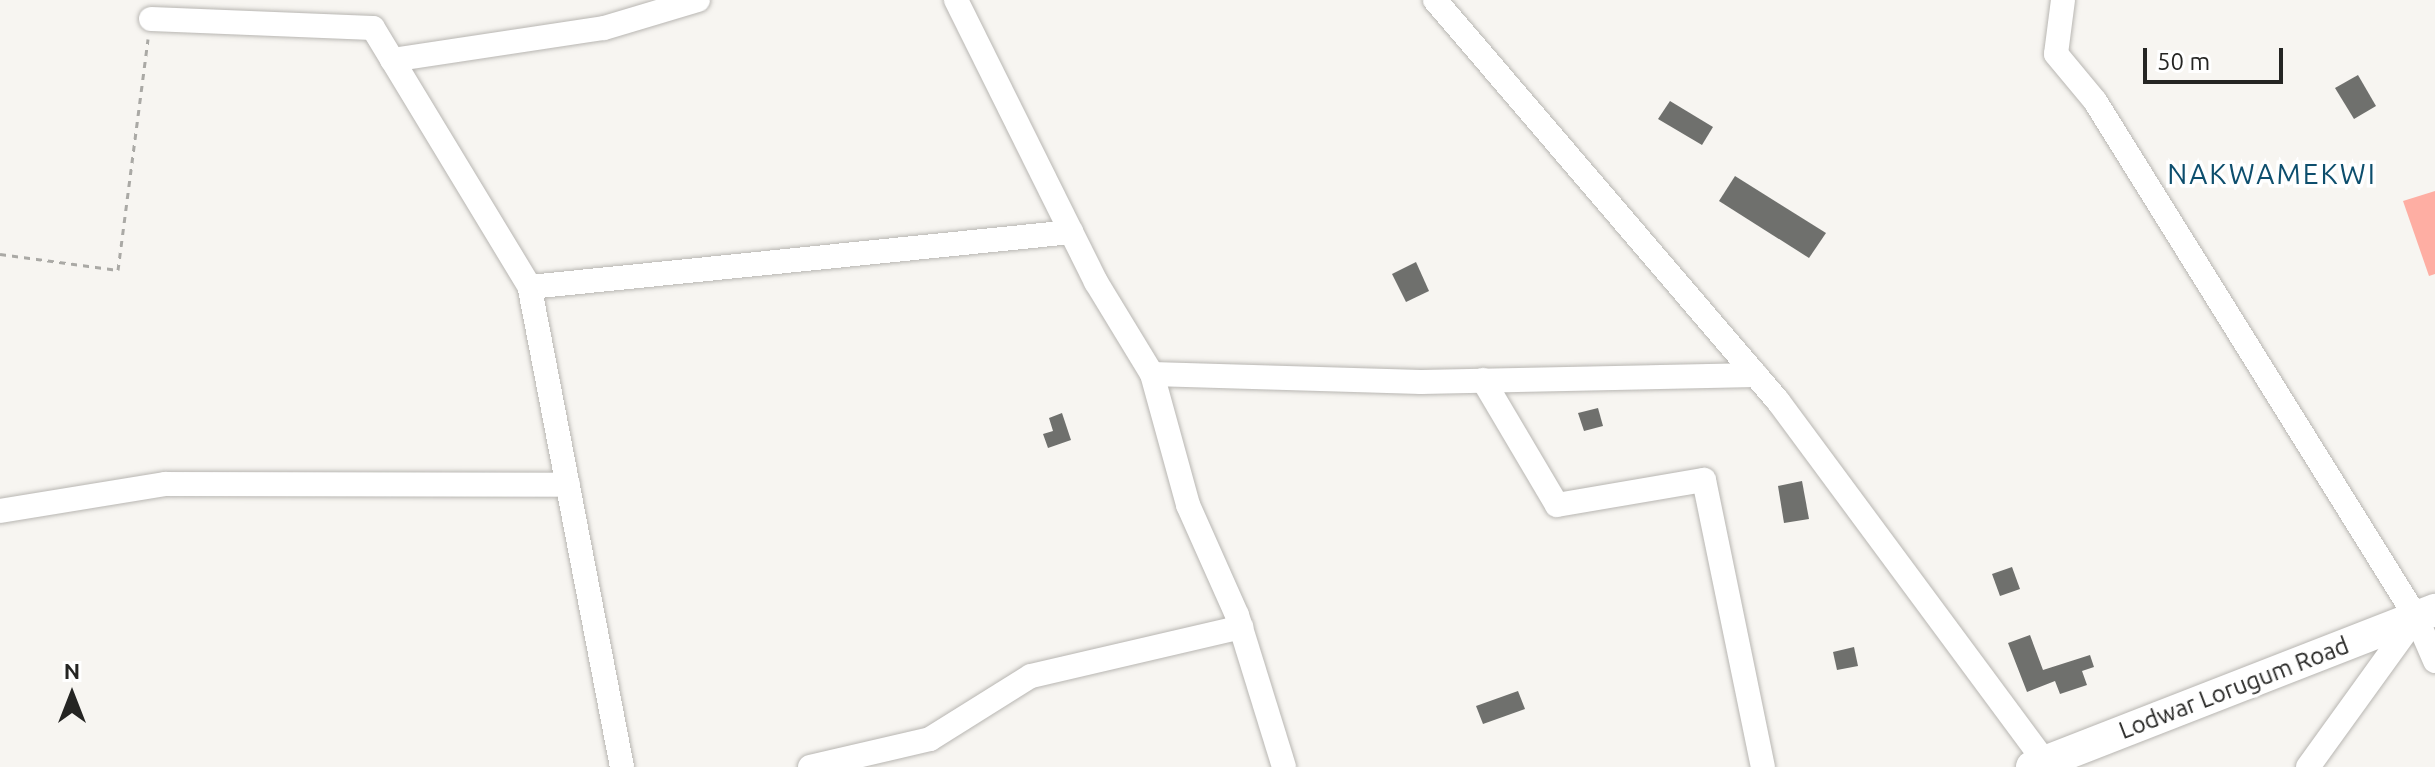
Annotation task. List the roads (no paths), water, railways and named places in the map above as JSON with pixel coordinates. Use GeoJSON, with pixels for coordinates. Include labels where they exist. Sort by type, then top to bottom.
{"type":"FeatureCollection","features":[{"type":"Feature","properties":{"kind":"main road","name":"Lodwar Lorugum Road"},"geometry":{"type":"LineString","coordinates":[[2039,764],[2426,614]]}},
{"type":"Feature","properties":{"kind":"street"},"geometry":{"type":"LineString","coordinates":[[392,60],[604,28],[698,0]]}},
{"type":"Feature","properties":{"kind":"street"},"geometry":{"type":"LineString","coordinates":[[956,0],[1071,232],[1152,374],[1188,505],[1241,627],[1284,767]]}},
{"type":"Feature","properties":{"kind":"street"},"geometry":{"type":"LineString","coordinates":[[1435,0],[1756,375],[1872,522],[2039,764]]}},
{"type":"Feature","properties":{"kind":"street"},"geometry":{"type":"LineString","coordinates":[[2063,0],[2056,54],[2095,101],[2426,614],[2435,661]]}},
{"type":"Feature","properties":{"kind":"street"},"geometry":{"type":"LineString","coordinates":[[151,19],[373,28],[530,287],[622,767]]}},
{"type":"Feature","properties":{"kind":"street"},"geometry":{"type":"LineString","coordinates":[[530,287],[1071,232]]}},
{"type":"Feature","properties":{"kind":"street"},"geometry":{"type":"LineString","coordinates":[[1152,374],[1483,380],[1756,375]]}},
{"type":"Feature","properties":{"kind":"street"},"geometry":{"type":"LineString","coordinates":[[1483,380],[1557,505],[1704,480],[1763,767]]}},
{"type":"Feature","properties":{"kind":"street"},"geometry":{"type":"LineString","coordinates":[[0,511],[165,484],[568,485]]}},
{"type":"Feature","properties":{"kind":"street"},"geometry":{"type":"LineString","coordinates":[[2308,767],[2426,614]]}},
{"type":"Feature","properties":{"kind":"street"},"geometry":{"type":"LineString","coordinates":[[810,767],[930,739],[1031,676],[1241,627]]}},
{"type":"Feature","properties":{"kind":"district","name":"NAKWAMEKWI"},"geometry":{"type":"Point","coordinates":[2272,174]}}]}
